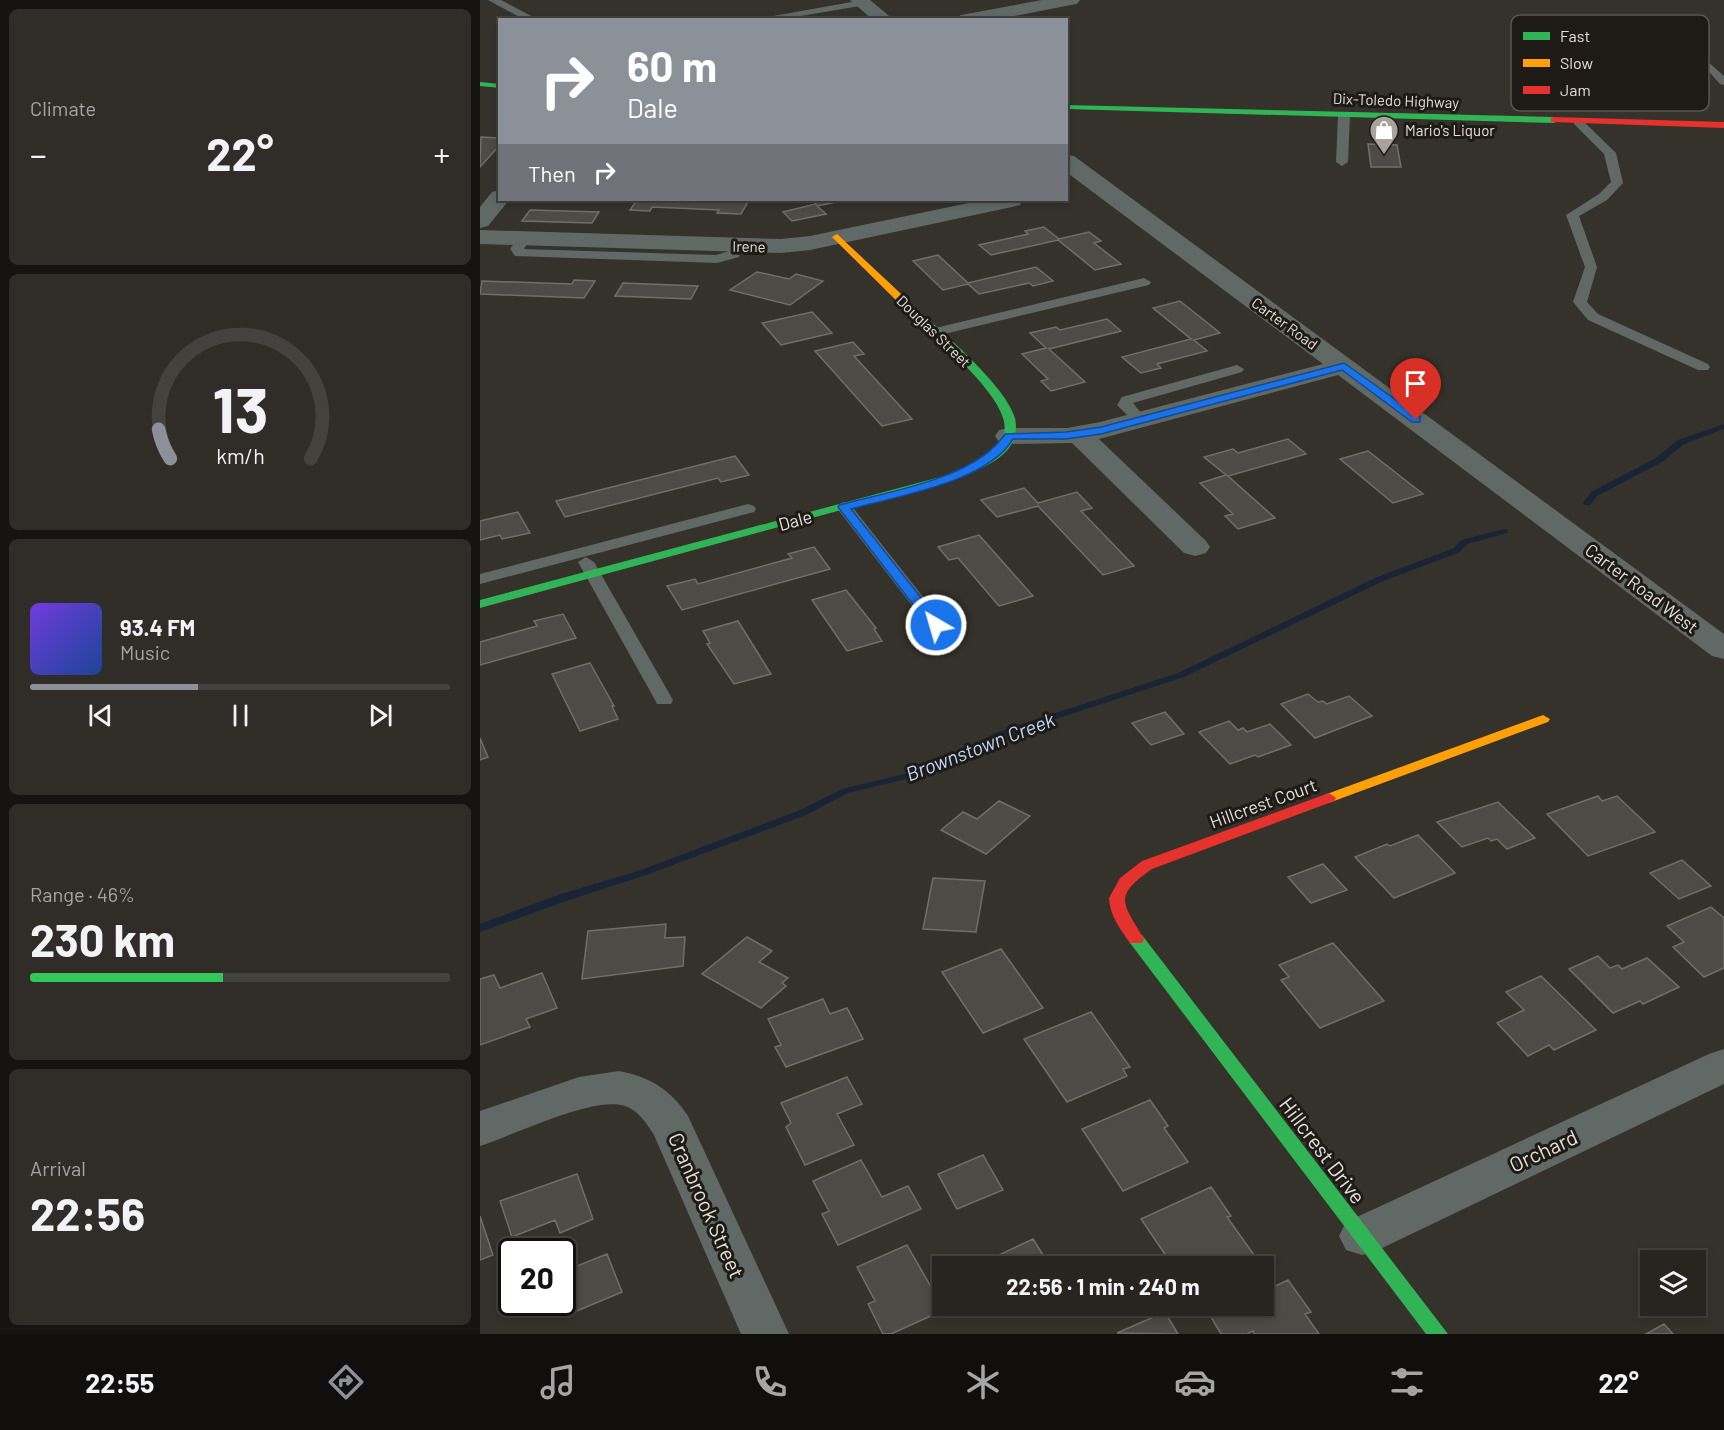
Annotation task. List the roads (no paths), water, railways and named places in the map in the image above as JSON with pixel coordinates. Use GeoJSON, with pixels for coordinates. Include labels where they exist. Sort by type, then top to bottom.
{"type":"FeatureCollection","features":[{"type":"Feature","properties":{"kind":"street"},"geometry":{"type":"LineString","coordinates":[[973,18],[1071,0]]}},
{"type":"Feature","properties":{"kind":"street"},"geometry":{"type":"LineString","coordinates":[[861,2],[882,18]]}},
{"type":"Feature","properties":{"kind":"street"},"geometry":{"type":"LineString","coordinates":[[480,84],[498,86]]}},
{"type":"Feature","properties":{"kind":"street","name":"Dix-Toledo Highway"},"geometry":{"type":"LineString","coordinates":[[1068,107],[1724,126]]}},
{"type":"Feature","properties":{"kind":"street","name":"Carter Road"},"geometry":{"type":"LineString","coordinates":[[1068,162],[1560,527]]}},
{"type":"Feature","properties":{"kind":"street"},"geometry":{"type":"LineString","coordinates":[[1068,188],[1094,182]]}},
{"type":"Feature","properties":{"kind":"street"},"geometry":{"type":"LineString","coordinates":[[480,221],[498,199]]}},
{"type":"Feature","properties":{"kind":"street"},"geometry":{"type":"LineString","coordinates":[[895,201],[917,220]]}},
{"type":"Feature","properties":{"kind":"street","name":"Irene"},"geometry":{"type":"LineString","coordinates":[[480,237],[738,246],[796,245],[1007,201]]}},
{"type":"Feature","properties":{"kind":"street","name":"Douglas Street"},"geometry":{"type":"LineString","coordinates":[[837,237],[991,387],[1011,417],[1009,436]]}},
{"type":"Feature","properties":{"kind":"street"},"geometry":{"type":"LineString","coordinates":[[1009,436],[1078,435],[1344,366]]}},
{"type":"Feature","properties":{"kind":"street"},"geometry":{"type":"LineString","coordinates":[[1078,435],[1194,547]]}},
{"type":"Feature","properties":{"kind":"street","name":"Dale"},"geometry":{"type":"LineString","coordinates":[[480,604],[948,478],[973,469],[1002,448],[1009,436]]}},
{"type":"Feature","properties":{"kind":"street","name":"Carter Road West"},"geometry":{"type":"LineString","coordinates":[[1560,527],[1724,649]]}},
{"type":"Feature","properties":{"kind":"street","name":"Hillcrest Court"},"geometry":{"type":"LineString","coordinates":[[1175,992],[1120,919],[1115,905],[1117,892],[1128,876],[1147,865],[1543,719]]}},
{"type":"Feature","properties":{"kind":"street","name":"Hillcrest Drive"},"geometry":{"type":"LineString","coordinates":[[1175,992],[1438,1334]]}},
{"type":"Feature","properties":{"kind":"street","name":"Orchard"},"geometry":{"type":"LineString","coordinates":[[1362,1236],[1724,1065]]}},
{"type":"Feature","properties":{"kind":"street","name":"Cranbrook Street"},"geometry":{"type":"LineString","coordinates":[[480,1129],[582,1093],[614,1088],[633,1090],[663,1111],[673,1128],[765,1334]]}},
{"type":"Feature","properties":{"kind":"lane"},"geometry":{"type":"LineString","coordinates":[[493,0],[530,18]]}},
{"type":"Feature","properties":{"kind":"lane"},"geometry":{"type":"LineString","coordinates":[[767,18],[861,2]]}},
{"type":"Feature","properties":{"kind":"lane"},"geometry":{"type":"LineString","coordinates":[[1709,66],[1724,82]]}},
{"type":"Feature","properties":{"kind":"lane"},"geometry":{"type":"LineString","coordinates":[[1342,162],[1344,115]]}},
{"type":"Feature","properties":{"kind":"lane"},"geometry":{"type":"LineString","coordinates":[[1578,122],[1610,153],[1617,183],[1603,197],[1572,215],[1592,267],[1580,302],[1593,317],[1703,367]]}},
{"type":"Feature","properties":{"kind":"lane"},"geometry":{"type":"LineString","coordinates":[[936,332],[1144,282]]}},
{"type":"Feature","properties":{"kind":"lane"},"geometry":{"type":"LineString","coordinates":[[1140,420],[1124,405],[1127,400],[1237,369]]}},
{"type":"Feature","properties":{"kind":"lane"},"geometry":{"type":"LineString","coordinates":[[844,507],[936,625]]}},
{"type":"Feature","properties":{"kind":"lane"},"geometry":{"type":"LineString","coordinates":[[480,579],[748,509]]}},
{"type":"Feature","properties":{"kind":"lane"},"geometry":{"type":"LineString","coordinates":[[581,552],[664,700]]}},
{"type":"Feature","properties":{"kind":"waterway","name":"Brownstown Creek"},"geometry":{"type":"LineString","coordinates":[[1587,503],[1594,494],[1659,460],[1681,442],[1724,426]]}},
{"type":"Feature","properties":{"kind":"waterway","name":"Brownstown Creek"},"geometry":{"type":"LineString","coordinates":[[480,928],[562,898],[645,872],[802,813],[845,791],[916,774],[968,752],[998,735],[1181,675],[1378,580],[1457,550],[1464,542],[1504,531]]}},
{"type":"Feature","properties":{"kind":"place","name":"Mario's Liquor"},"geometry":{"type":"Point","coordinates":[1384,156]}}]}
